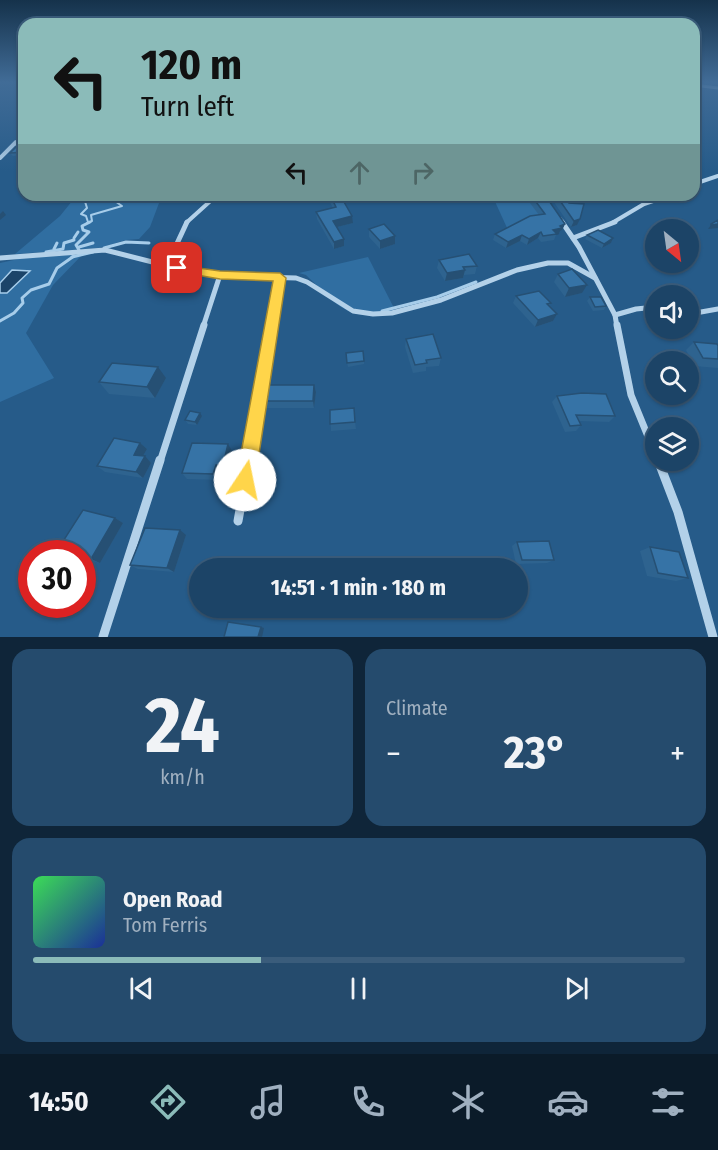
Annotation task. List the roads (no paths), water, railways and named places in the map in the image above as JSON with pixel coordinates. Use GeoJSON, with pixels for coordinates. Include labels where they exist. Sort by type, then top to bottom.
{"type":"FeatureCollection","features":[{"type":"Feature","properties":{"kind":"street"},"geometry":{"type":"LineString","coordinates":[[0,158],[18,141]]}},
{"type":"Feature","properties":{"kind":"street"},"geometry":{"type":"LineString","coordinates":[[700,182],[718,176]]}},
{"type":"Feature","properties":{"kind":"street"},"geometry":{"type":"LineString","coordinates":[[167,265],[187,222],[210,201]]}},
{"type":"Feature","properties":{"kind":"street"},"geometry":{"type":"LineString","coordinates":[[573,238],[602,229],[656,201]]}},
{"type":"Feature","properties":{"kind":"street"},"geometry":{"type":"LineString","coordinates":[[553,209],[583,255],[615,315],[631,395],[645,429]]}},
{"type":"Feature","properties":{"kind":"street"},"geometry":{"type":"LineString","coordinates":[[0,258],[105,250],[184,270],[220,275],[304,280],[353,311],[386,314],[441,300],[524,268],[553,262],[568,263],[595,278]]}},
{"type":"Feature","properties":{"kind":"street"},"geometry":{"type":"LineString","coordinates":[[568,263],[583,255]]}},
{"type":"Feature","properties":{"kind":"street"},"geometry":{"type":"LineString","coordinates":[[103,637],[220,275]]}},
{"type":"Feature","properties":{"kind":"street"},"geometry":{"type":"LineString","coordinates":[[238,521],[280,278]]}},
{"type":"Feature","properties":{"kind":"street"},"geometry":{"type":"LineString","coordinates":[[615,315],[645,308]]}},
{"type":"Feature","properties":{"kind":"street"},"geometry":{"type":"LineString","coordinates":[[699,311],[717,312]]}},
{"type":"Feature","properties":{"kind":"street"},"geometry":{"type":"LineString","coordinates":[[661,471],[678,512],[713,637]]}},
{"type":"Feature","properties":{"kind":"waterway"},"geometry":{"type":"LineString","coordinates":[[85,201],[87,208],[81,214],[86,216],[88,222]]}},
{"type":"Feature","properties":{"kind":"waterway"},"geometry":{"type":"LineString","coordinates":[[87,223],[92,221],[91,215],[122,206],[115,201]]}},
{"type":"Feature","properties":{"kind":"waterway"},"geometry":{"type":"LineString","coordinates":[[79,250],[76,245],[89,232],[83,230],[82,226],[90,222]]}},
{"type":"Feature","properties":{"kind":"waterway"},"geometry":{"type":"LineString","coordinates":[[74,238],[78,232]]}},
{"type":"Feature","properties":{"kind":"waterway"},"geometry":{"type":"LineString","coordinates":[[46,252],[63,249],[64,243],[74,240]]}},
{"type":"Feature","properties":{"kind":"waterway"},"geometry":{"type":"LineString","coordinates":[[104,248],[126,242],[149,243]]}},
{"type":"Feature","properties":{"kind":"waterway"},"geometry":{"type":"LineString","coordinates":[[54,249],[57,243]]}},
{"type":"Feature","properties":{"kind":"waterway"},"geometry":{"type":"LineString","coordinates":[[79,247],[93,243]]}},
{"type":"Feature","properties":{"kind":"waterway"},"geometry":{"type":"LineString","coordinates":[[73,257],[93,252]]}},
{"type":"Feature","properties":{"kind":"waterway"},"geometry":{"type":"LineString","coordinates":[[0,321],[14,313],[23,303],[22,298],[31,290],[49,284],[57,268],[73,257]]}},
{"type":"Feature","properties":{"kind":"waterway"},"geometry":{"type":"LineString","coordinates":[[382,311],[437,297],[476,282]]}}]}
